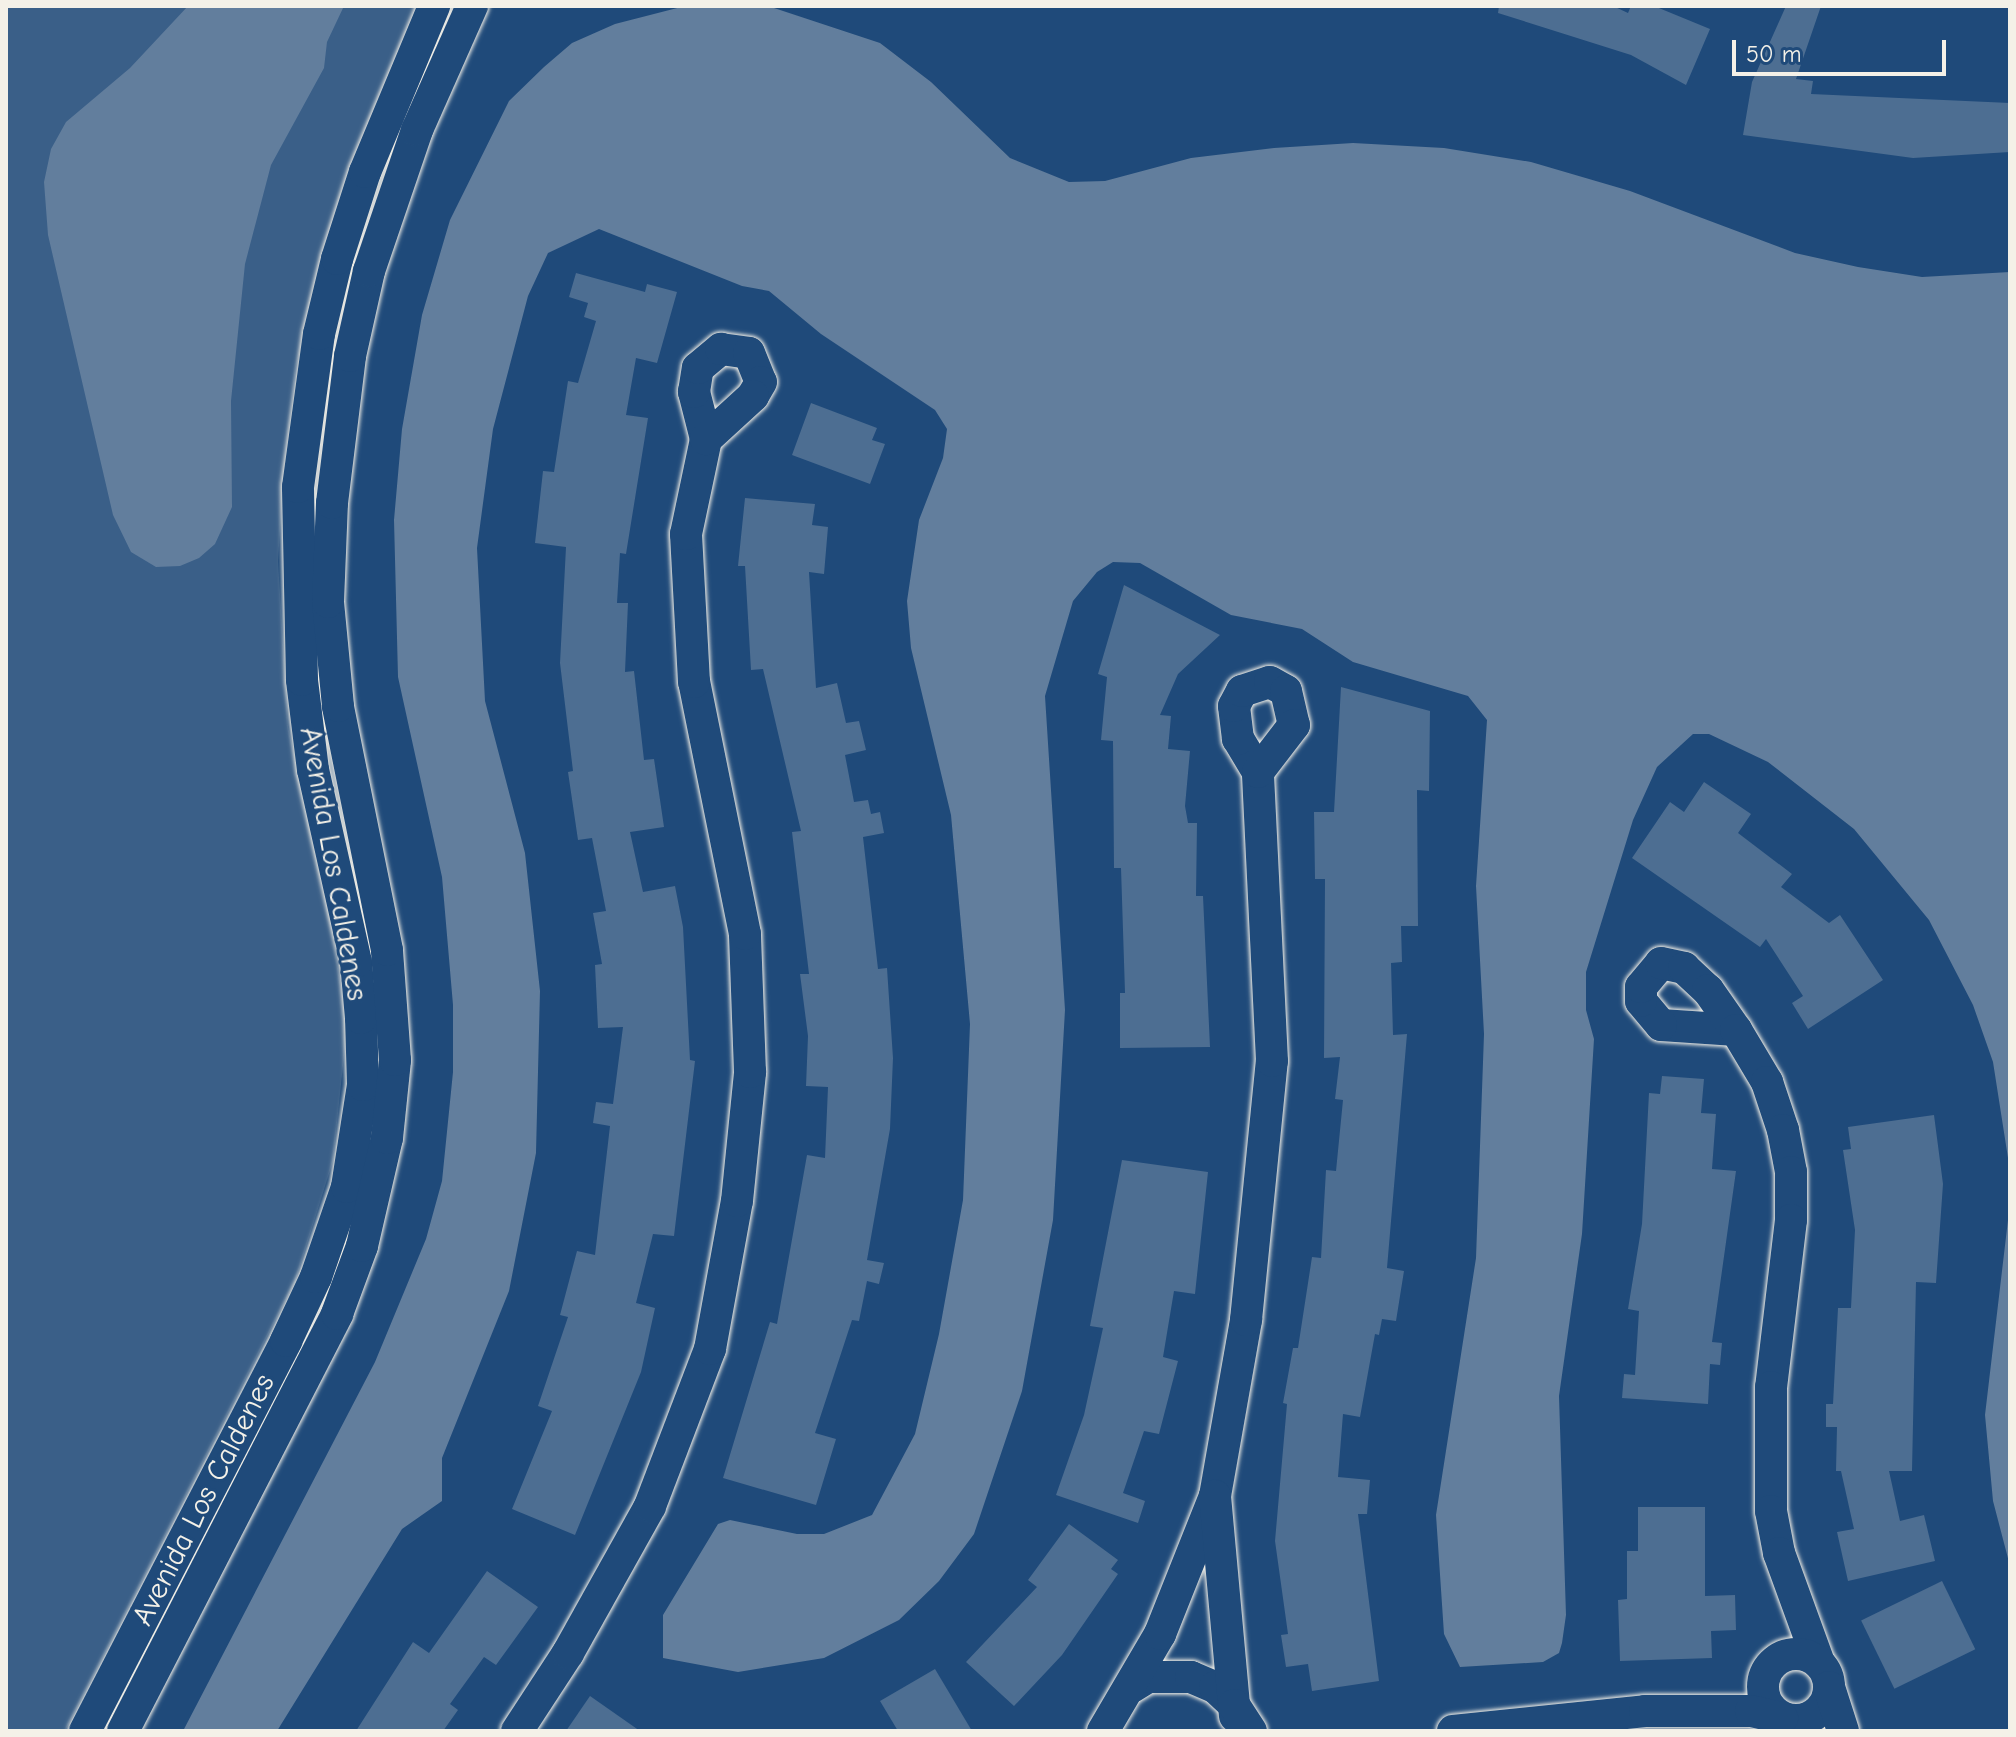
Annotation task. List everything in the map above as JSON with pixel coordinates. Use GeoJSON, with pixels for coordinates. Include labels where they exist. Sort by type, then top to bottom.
{"type":"FeatureCollection","features":[{"type":"Feature","properties":{"kind":"street","name":"Avenida Los Caldenes"},"geometry":{"type":"LineString","coordinates":[[85,1731],[286,1341],[316,1277],[347,1187],[363,1085],[361,1018],[356,962],[313,770],[302,680],[296,608],[298,487],[319,334],[337,259],[365,172],[434,6]]}},
{"type":"Feature","properties":{"kind":"street","name":"Avenida Los Caldenes"},"geometry":{"type":"LineString","coordinates":[[123,1731],[337,1314],[362,1246],[384,1153],[395,1060],[392,1002],[387,950],[338,706],[328,602],[332,503],[350,356],[369,271],[417,130],[472,6]]}},
{"type":"Feature","properties":{"kind":"street"},"geometry":{"type":"LineString","coordinates":[[517,1731],[568,1653],[650,1506],[710,1349],[737,1201],[750,1072],[745,934],[694,682],[686,592],[686,534],[706,439]]}},
{"type":"Feature","properties":{"kind":"street"},"geometry":{"type":"LineString","coordinates":[[1104,1731],[1160,1634],[1215,1496],[1246,1320],[1272,1061],[1258,772]]}},
{"type":"Feature","properties":{"kind":"street"},"geometry":{"type":"LineString","coordinates":[[1736,1030],[1767,1082],[1791,1172],[1791,1220],[1771,1387],[1771,1511],[1795,1596],[1843,1731]]}},
{"type":"Feature","properties":{"kind":"street"},"geometry":{"type":"LineString","coordinates":[[1215,1496],[1240,1722]]}},
{"type":"Feature","properties":{"kind":"street"},"geometry":{"type":"LineString","coordinates":[[1788,1719],[1763,1693],[1795,1596]]}},
{"type":"Feature","properties":{"kind":"street"},"geometry":{"type":"LineString","coordinates":[[1720,1711],[1770,1667],[1801,1654],[1824,1675],[1823,1707],[1788,1719]]}},
{"type":"Feature","properties":{"kind":"street"},"geometry":{"type":"LineString","coordinates":[[1132,1687],[1148,1677],[1173,1674],[1215,1687],[1240,1722]]}},
{"type":"Feature","properties":{"kind":"street"},"geometry":{"type":"LineString","coordinates":[[1453,1731],[1578,1715],[1720,1711],[1788,1719],[1830,1731]]}},
{"type":"Feature","properties":{"kind":"shaded area"},"geometry":{"type":"Polygon","coordinates":[[[6,6],[418,6],[341,193],[296,366],[284,467],[278,561],[288,727],[328,904],[347,1027],[333,1161],[295,1282],[65,1731],[6,1731],[6,6]]]}},
{"type":"Feature","properties":{"kind":"shaded area"},"geometry":{"type":"Polygon","coordinates":[[[188,6],[344,6],[327,42],[324,68],[271,165],[245,264],[231,401],[232,507],[215,544],[199,558],[180,566],[156,567],[131,552],[113,515],[48,235],[44,182],[51,149],[66,122],[130,68],[188,6]]]}},
{"type":"Feature","properties":{"kind":"shaded area"},"geometry":{"type":"Polygon","coordinates":[[[685,6],[768,6],[880,43],[931,82],[1010,158],[1069,182],[1105,181],[1191,158],[1274,148],[1353,143],[1444,148],[1531,162],[1630,191],[1795,253],[1858,267],[1922,277],[2010,272],[2010,1566],[1993,1501],[1985,1415],[2008,1220],[2008,1158],[1993,1062],[1973,1005],[1929,920],[1854,829],[1768,762],[1709,734],[1693,734],[1657,767],[1633,820],[1586,972],[1586,1010],[1594,1039],[1582,1234],[1559,1396],[1566,1615],[1562,1643],[1559,1653],[1543,1662],[1460,1667],[1444,1634],[1436,1515],[1476,1258],[1484,1034],[1476,886],[1487,720],[1468,696],[1353,662],[1302,629],[1231,615],[1140,563],[1113,562],[1097,572],[1073,601],[1045,696],[1065,1010],[1053,1220],[1022,1391],[974,1534],[939,1581],[899,1620],[824,1658],[738,1672],[663,1658],[663,1615],[718,1524],[730,1520],[797,1534],[824,1534],[872,1515],[915,1434],[939,1334],[963,1200],[970,1024],[951,815],[911,648],[907,601],[919,520],[943,458],[947,429],[935,410],[821,334],[769,291],[742,286],[599,229],[548,253],[528,296],[493,429],[477,548],[485,701],[525,853],[540,991],[536,1153],[509,1291],[442,1458],[442,1501],[402,1529],[277,1731],[183,1731],[375,1362],[426,1239],[442,1181],[453,1072],[453,1005],[442,877],[398,677],[394,520],[402,429],[422,315],[450,220],[509,101],[572,43],[615,24],[685,6]]]}},
{"type":"Feature","properties":{"kind":"building"},"geometry":{"type":"Polygon","coordinates":[[[1499,6],[1613,6],[1628,13],[1631,6],[1654,6],[1710,29],[1686,85],[1631,55],[1498,13],[1499,6]]]}},
{"type":"Feature","properties":{"kind":"building"},"geometry":{"type":"Polygon","coordinates":[[[1786,6],[1821,6],[1796,79],[1813,81],[1811,94],[2010,103],[2010,152],[1913,158],[1743,135],[1752,82],[1786,6]]]}},
{"type":"Feature","properties":{"kind":"building"},"geometry":{"type":"Polygon","coordinates":[[[576,273],[645,292],[647,284],[677,292],[657,363],[636,358],[626,415],[648,418],[626,554],[620,553],[617,603],[628,603],[625,672],[634,671],[644,760],[654,759],[664,827],[630,832],[643,892],[675,886],[683,927],[690,1060],[695,1061],[674,1236],[653,1234],[636,1303],[655,1308],[641,1372],[575,1535],[512,1509],[552,1411],[538,1406],[568,1317],[560,1315],[577,1251],[595,1255],[610,1126],[593,1123],[596,1102],[613,1104],[623,1027],[598,1028],[595,965],[602,964],[593,913],[606,911],[592,838],[578,840],[568,772],[573,771],[560,663],[566,547],[535,543],[543,471],[554,472],[568,381],[578,383],[596,321],[584,317],[588,303],[569,297],[576,273]]]}},
{"type":"Feature","properties":{"kind":"building"},"geometry":{"type":"Polygon","coordinates":[[[811,403],[877,428],[872,440],[885,444],[870,484],[792,455],[811,403]]]}},
{"type":"Feature","properties":{"kind":"building"},"geometry":{"type":"Polygon","coordinates":[[[745,498],[815,504],[812,525],[828,527],[824,574],[809,572],[816,688],[837,683],[846,723],[859,721],[866,750],[845,755],[854,802],[868,800],[871,814],[880,812],[884,833],[863,837],[878,969],[887,968],[893,1058],[890,1129],[867,1260],[884,1263],[879,1284],[867,1281],[859,1321],[852,1320],[815,1433],[836,1439],[816,1505],[723,1478],[770,1322],[777,1324],[807,1155],[825,1158],[828,1087],[806,1086],[808,1036],[800,974],[809,974],[792,832],[801,831],[763,669],[751,670],[745,566],[738,566],[745,498]]]}},
{"type":"Feature","properties":{"kind":"building"},"geometry":{"type":"Polygon","coordinates":[[[1124,585],[1220,635],[1178,674],[1160,715],[1171,716],[1168,749],[1190,751],[1185,806],[1188,823],[1197,823],[1196,896],[1203,896],[1210,1047],[1120,1048],[1120,993],[1125,993],[1121,868],[1114,868],[1113,741],[1101,740],[1107,677],[1098,674],[1124,585]]]}},
{"type":"Feature","properties":{"kind":"building"},"geometry":{"type":"Polygon","coordinates":[[[1341,687],[1430,711],[1429,791],[1417,790],[1418,926],[1401,926],[1402,962],[1391,963],[1393,1035],[1407,1034],[1387,1268],[1404,1271],[1396,1321],[1382,1319],[1379,1335],[1375,1334],[1360,1417],[1343,1414],[1338,1477],[1370,1480],[1367,1514],[1358,1514],[1379,1681],[1312,1691],[1308,1664],[1286,1667],[1281,1635],[1288,1634],[1275,1541],[1287,1404],[1283,1403],[1293,1348],[1298,1348],[1312,1257],[1321,1258],[1326,1170],[1336,1171],[1343,1100],[1335,1099],[1340,1057],[1324,1058],[1325,879],[1315,879],[1314,812],[1334,812],[1341,687]]]}},
{"type":"Feature","properties":{"kind":"building"},"geometry":{"type":"Polygon","coordinates":[[[1704,782],[1751,814],[1738,833],[1792,874],[1781,887],[1829,923],[1840,915],[1883,980],[1808,1029],[1792,1003],[1803,996],[1766,939],[1760,947],[1632,858],[1670,802],[1684,812],[1704,782]]]}},
{"type":"Feature","properties":{"kind":"building"},"geometry":{"type":"Polygon","coordinates":[[[1662,1076],[1704,1079],[1701,1113],[1716,1114],[1712,1169],[1736,1171],[1712,1342],[1722,1343],[1720,1365],[1710,1364],[1708,1404],[1622,1398],[1624,1374],[1635,1375],[1639,1311],[1628,1309],[1642,1224],[1649,1093],[1660,1094],[1662,1076]]]}},
{"type":"Feature","properties":{"kind":"building"},"geometry":{"type":"Polygon","coordinates":[[[1934,1115],[1943,1184],[1936,1283],[1916,1282],[1912,1471],[1889,1471],[1900,1521],[1924,1515],[1935,1561],[1848,1581],[1837,1532],[1854,1529],[1841,1471],[1836,1471],[1837,1427],[1826,1427],[1826,1404],[1833,1404],[1838,1308],[1851,1308],[1855,1230],[1843,1150],[1851,1149],[1848,1127],[1934,1115]]]}},
{"type":"Feature","properties":{"kind":"building"},"geometry":{"type":"Polygon","coordinates":[[[1122,1160],[1208,1172],[1195,1294],[1174,1291],[1163,1357],[1178,1361],[1159,1434],[1144,1431],[1123,1493],[1145,1501],[1138,1523],[1056,1495],[1084,1415],[1103,1328],[1090,1326],[1122,1160]]]}},
{"type":"Feature","properties":{"kind":"building"},"geometry":{"type":"Polygon","coordinates":[[[1638,1507],[1705,1507],[1705,1596],[1735,1595],[1736,1630],[1711,1631],[1712,1658],[1620,1661],[1618,1600],[1627,1599],[1627,1551],[1638,1551],[1638,1507]]]}},
{"type":"Feature","properties":{"kind":"building"},"geometry":{"type":"Polygon","coordinates":[[[1069,1524],[1118,1560],[1111,1569],[1118,1574],[1062,1655],[1014,1706],[966,1662],[1037,1587],[1028,1580],[1069,1524]]]}},
{"type":"Feature","properties":{"kind":"building"},"geometry":{"type":"Polygon","coordinates":[[[487,1571],[538,1607],[496,1665],[484,1657],[450,1704],[458,1710],[443,1731],[356,1731],[413,1642],[429,1653],[487,1571]]]}},
{"type":"Feature","properties":{"kind":"building"},"geometry":{"type":"Polygon","coordinates":[[[1942,1581],[1975,1649],[1894,1689],[1861,1620],[1942,1581]]]}},
{"type":"Feature","properties":{"kind":"building"},"geometry":{"type":"Polygon","coordinates":[[[935,1669],[972,1731],[898,1731],[880,1701],[935,1669]]]}},
{"type":"Feature","properties":{"kind":"building"},"geometry":{"type":"Polygon","coordinates":[[[590,1696],[640,1731],[566,1731],[590,1696]]]}}]}
